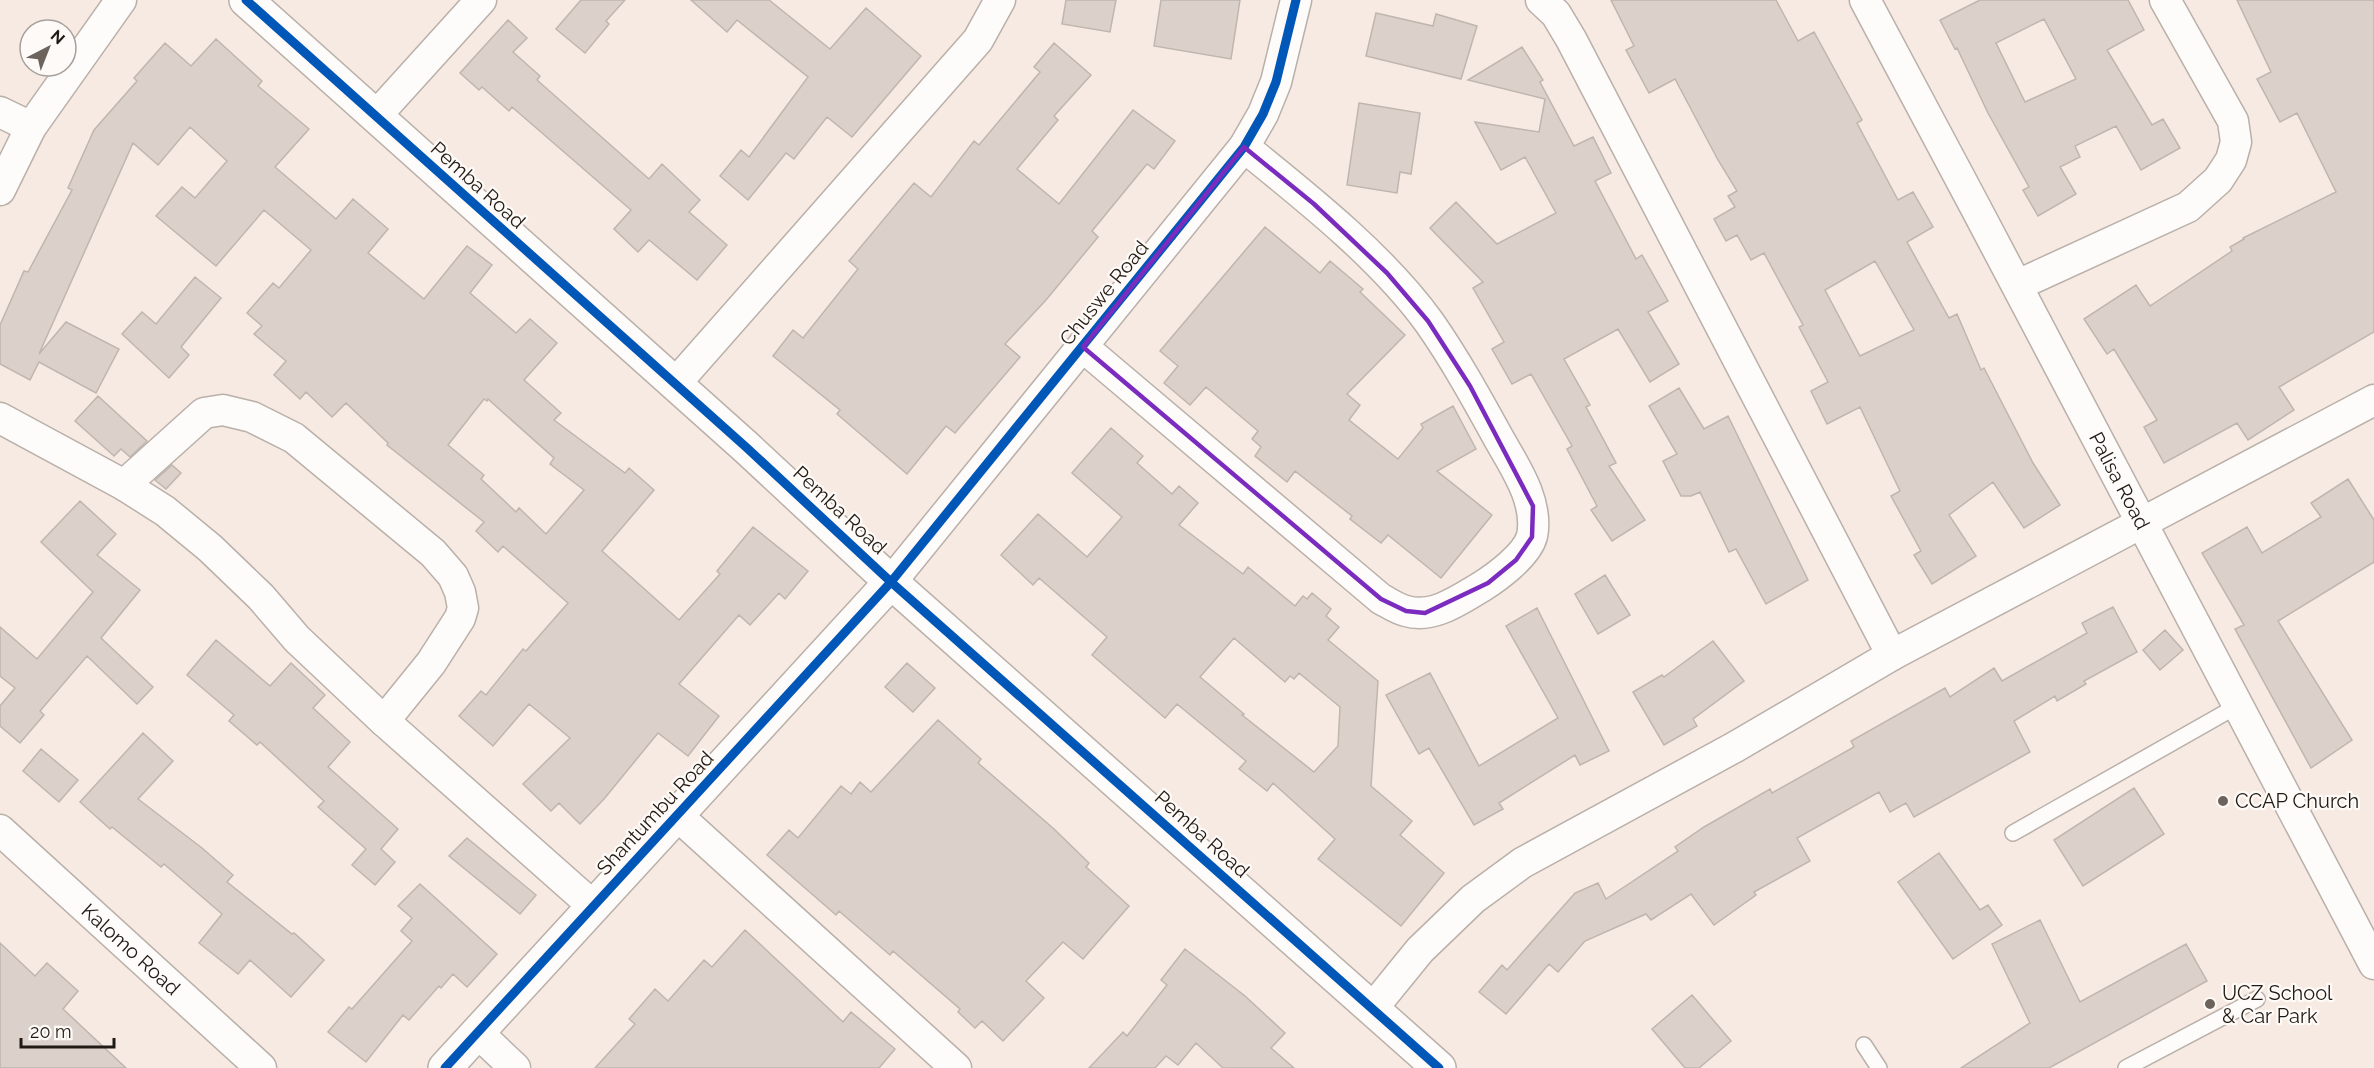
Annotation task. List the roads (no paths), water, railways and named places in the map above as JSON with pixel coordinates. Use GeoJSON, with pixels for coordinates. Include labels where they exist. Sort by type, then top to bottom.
{"type":"FeatureCollection","features":[{"type":"Feature","properties":{"kind":"street"},"geometry":{"type":"LineString","coordinates":[[0,190],[32,127],[121,0]]}},
{"type":"Feature","properties":{"kind":"street","name":"Pemba Road"},"geometry":{"type":"LineString","coordinates":[[246,0],[675,384],[891,582],[1439,1068]]}},
{"type":"Feature","properties":{"kind":"street"},"geometry":{"type":"LineString","coordinates":[[375,117],[481,0]]}},
{"type":"Feature","properties":{"kind":"street"},"geometry":{"type":"LineString","coordinates":[[675,384],[978,40],[1000,0]]}},
{"type":"Feature","properties":{"kind":"street","name":"Chuswe Road"},"geometry":{"type":"LineString","coordinates":[[891,582],[1244,147],[1263,114],[1276,82],[1296,0]]}},
{"type":"Feature","properties":{"kind":"street"},"geometry":{"type":"LineString","coordinates":[[1541,0],[1556,14],[1571,39],[1892,655]]}},
{"type":"Feature","properties":{"kind":"street","name":"Palisa Road"},"geometry":{"type":"LineString","coordinates":[[1865,0],[2019,285],[2141,525],[2374,964]]}},
{"type":"Feature","properties":{"kind":"street"},"geometry":{"type":"LineString","coordinates":[[2019,285],[2188,207],[2218,180],[2231,160],[2236,142],[2233,121],[2165,0]]}},
{"type":"Feature","properties":{"kind":"street"},"geometry":{"type":"LineString","coordinates":[[0,112],[32,127]]}},
{"type":"Feature","properties":{"kind":"street"},"geometry":{"type":"LineString","coordinates":[[1083,347],[1381,600],[1406,611],[1425,613],[1448,606],[1488,583],[1516,560],[1532,537],[1533,506],[1511,460],[1475,395],[1428,321],[1387,273],[1314,204],[1244,147]]}},
{"type":"Feature","properties":{"kind":"street"},"geometry":{"type":"LineString","coordinates":[[1372,1010],[1420,950],[1473,899],[1522,862],[1735,747],[1892,655],[2374,400]]}},
{"type":"Feature","properties":{"kind":"street"},"geometry":{"type":"LineString","coordinates":[[124,485],[204,413],[223,410],[252,417],[294,438],[433,553],[453,576],[460,592],[463,608],[460,618],[431,663],[384,720]]}},
{"type":"Feature","properties":{"kind":"street"},"geometry":{"type":"LineString","coordinates":[[0,418],[124,485],[165,511],[210,548],[261,597],[297,639],[592,906]]}},
{"type":"Feature","properties":{"kind":"street","name":"Shantumbu Road"},"geometry":{"type":"LineString","coordinates":[[445,1068],[891,582]]}},
{"type":"Feature","properties":{"kind":"street"},"geometry":{"type":"LineString","coordinates":[[678,816],[956,1068]]}},
{"type":"Feature","properties":{"kind":"street","name":"Kalomo Road"},"geometry":{"type":"LineString","coordinates":[[0,830],[261,1068]]}},
{"type":"Feature","properties":{"kind":"street"},"geometry":{"type":"LineString","coordinates":[[477,1032],[515,1068]]}},
{"type":"Feature","properties":{"kind":"lane"},"geometry":{"type":"LineString","coordinates":[[2013,833],[2237,706]]}},
{"type":"Feature","properties":{"kind":"lane"},"geometry":{"type":"LineString","coordinates":[[2126,1068],[2257,999]]}},
{"type":"Feature","properties":{"kind":"lane"},"geometry":{"type":"LineString","coordinates":[[1864,1045],[1879,1068]]}},
{"type":"Feature","properties":{"kind":"place","name":"CCAP Church"},"geometry":{"type":"Point","coordinates":[2223,801]}},
{"type":"Feature","properties":{"kind":"place","name":"UCZ School & Car Park"},"geometry":{"type":"Point","coordinates":[2210,1004]}}]}
